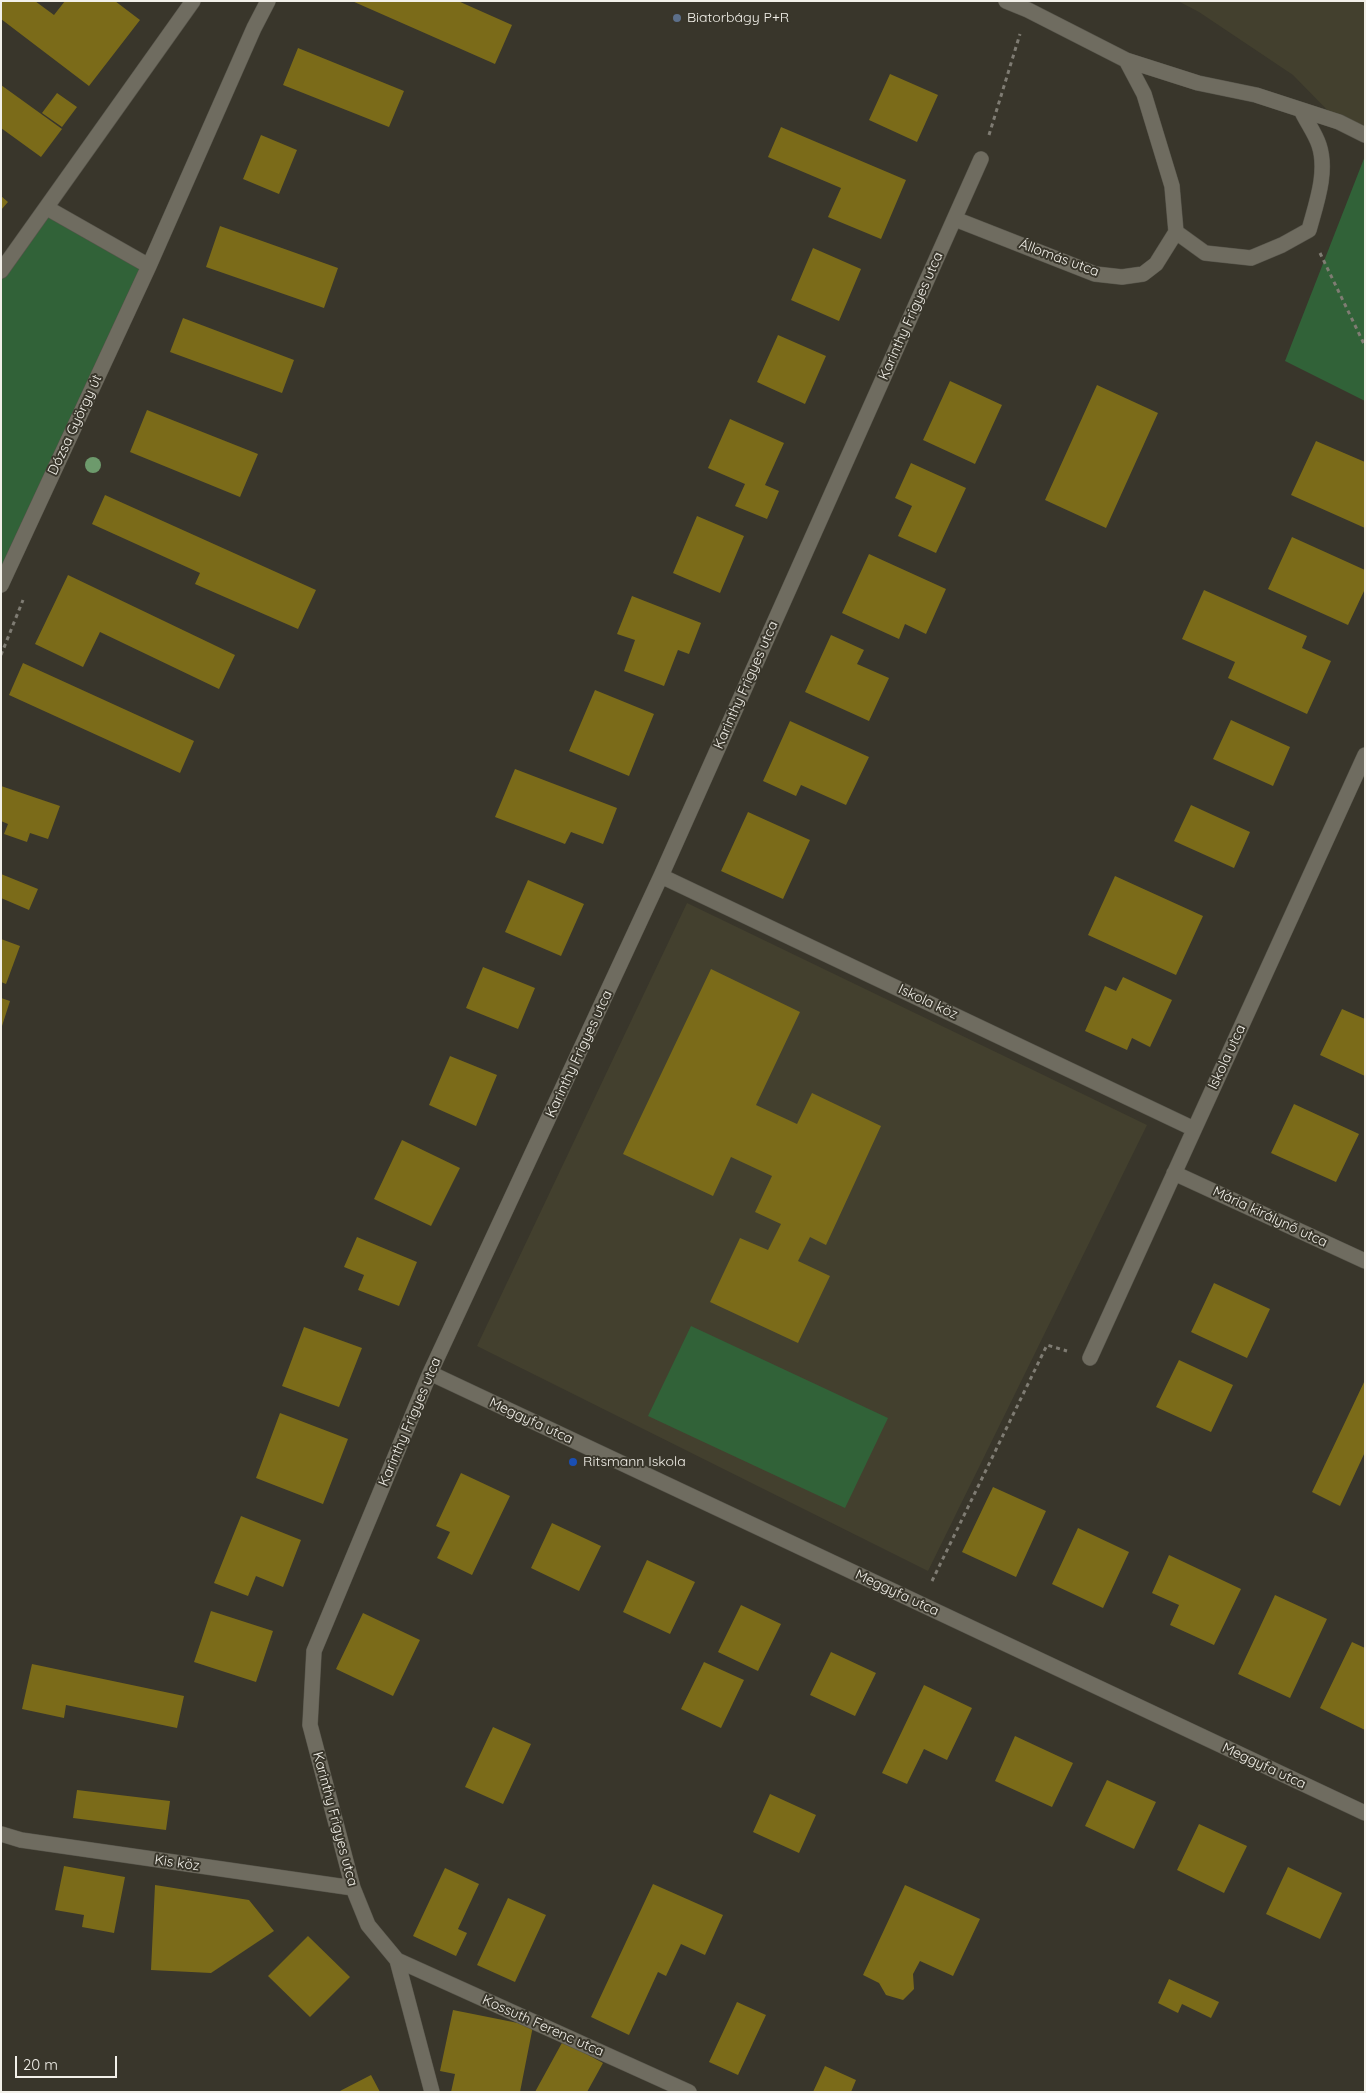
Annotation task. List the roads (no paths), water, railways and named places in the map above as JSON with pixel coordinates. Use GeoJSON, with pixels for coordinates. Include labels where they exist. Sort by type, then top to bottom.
{"type":"FeatureCollection","features":[{"type":"Feature","properties":{"kind":"street"},"geometry":{"type":"LineString","coordinates":[[1,271],[193,1]]}},
{"type":"Feature","properties":{"kind":"street","name":"Dózsa György út"},"geometry":{"type":"LineString","coordinates":[[1,585],[149,266],[254,28],[268,1]]}},
{"type":"Feature","properties":{"kind":"street"},"geometry":{"type":"LineString","coordinates":[[1006,1],[1028,10],[1126,60],[1198,83],[1256,95],[1339,122],[1365,135]]}},
{"type":"Feature","properties":{"kind":"street"},"geometry":{"type":"LineString","coordinates":[[1126,60],[1144,94],[1172,186],[1176,232],[1205,253],[1252,258],[1282,245],[1309,230],[1322,172],[1319,146],[1300,110]]}},
{"type":"Feature","properties":{"kind":"street","name":"Karinthy Frigyes utca"},"geometry":{"type":"LineString","coordinates":[[397,1960],[368,1925],[353,1888],[310,1725],[314,1651],[430,1373],[661,876],[981,159]]}},
{"type":"Feature","properties":{"kind":"street"},"geometry":{"type":"LineString","coordinates":[[47,208],[149,266]]}},
{"type":"Feature","properties":{"kind":"street","name":"Állomás utca"},"geometry":{"type":"LineString","coordinates":[[954,219],[1094,274],[1122,276],[1143,274],[1156,264],[1176,232]]}},
{"type":"Feature","properties":{"kind":"street","name":"Iskola utca"},"geometry":{"type":"LineString","coordinates":[[1090,1358],[1365,755]]}},
{"type":"Feature","properties":{"kind":"street","name":"Iskola köz"},"geometry":{"type":"LineString","coordinates":[[661,876],[1194,1129]]}},
{"type":"Feature","properties":{"kind":"street","name":"Mária királynő utca"},"geometry":{"type":"LineString","coordinates":[[1174,1173],[1365,1261]]}},
{"type":"Feature","properties":{"kind":"street","name":"Meggyfa utca"},"geometry":{"type":"LineString","coordinates":[[430,1373],[1365,1813]]}},
{"type":"Feature","properties":{"kind":"street","name":"Kis köz"},"geometry":{"type":"LineString","coordinates":[[1,1834],[21,1840],[353,1888]]}},
{"type":"Feature","properties":{"kind":"street"},"geometry":{"type":"LineString","coordinates":[[397,1960],[432,2092]]}},
{"type":"Feature","properties":{"kind":"street","name":"Kossuth Ferenc utca"},"geometry":{"type":"LineString","coordinates":[[397,1960],[688,2092]]}},
{"type":"Feature","properties":{"kind":"place","name":"Biatorbágy P+R"},"geometry":{"type":"Point","coordinates":[677,18]}},
{"type":"Feature","properties":{"kind":"place","name":"Ritsmann Iskola"},"geometry":{"type":"Point","coordinates":[573,1462]}}]}
